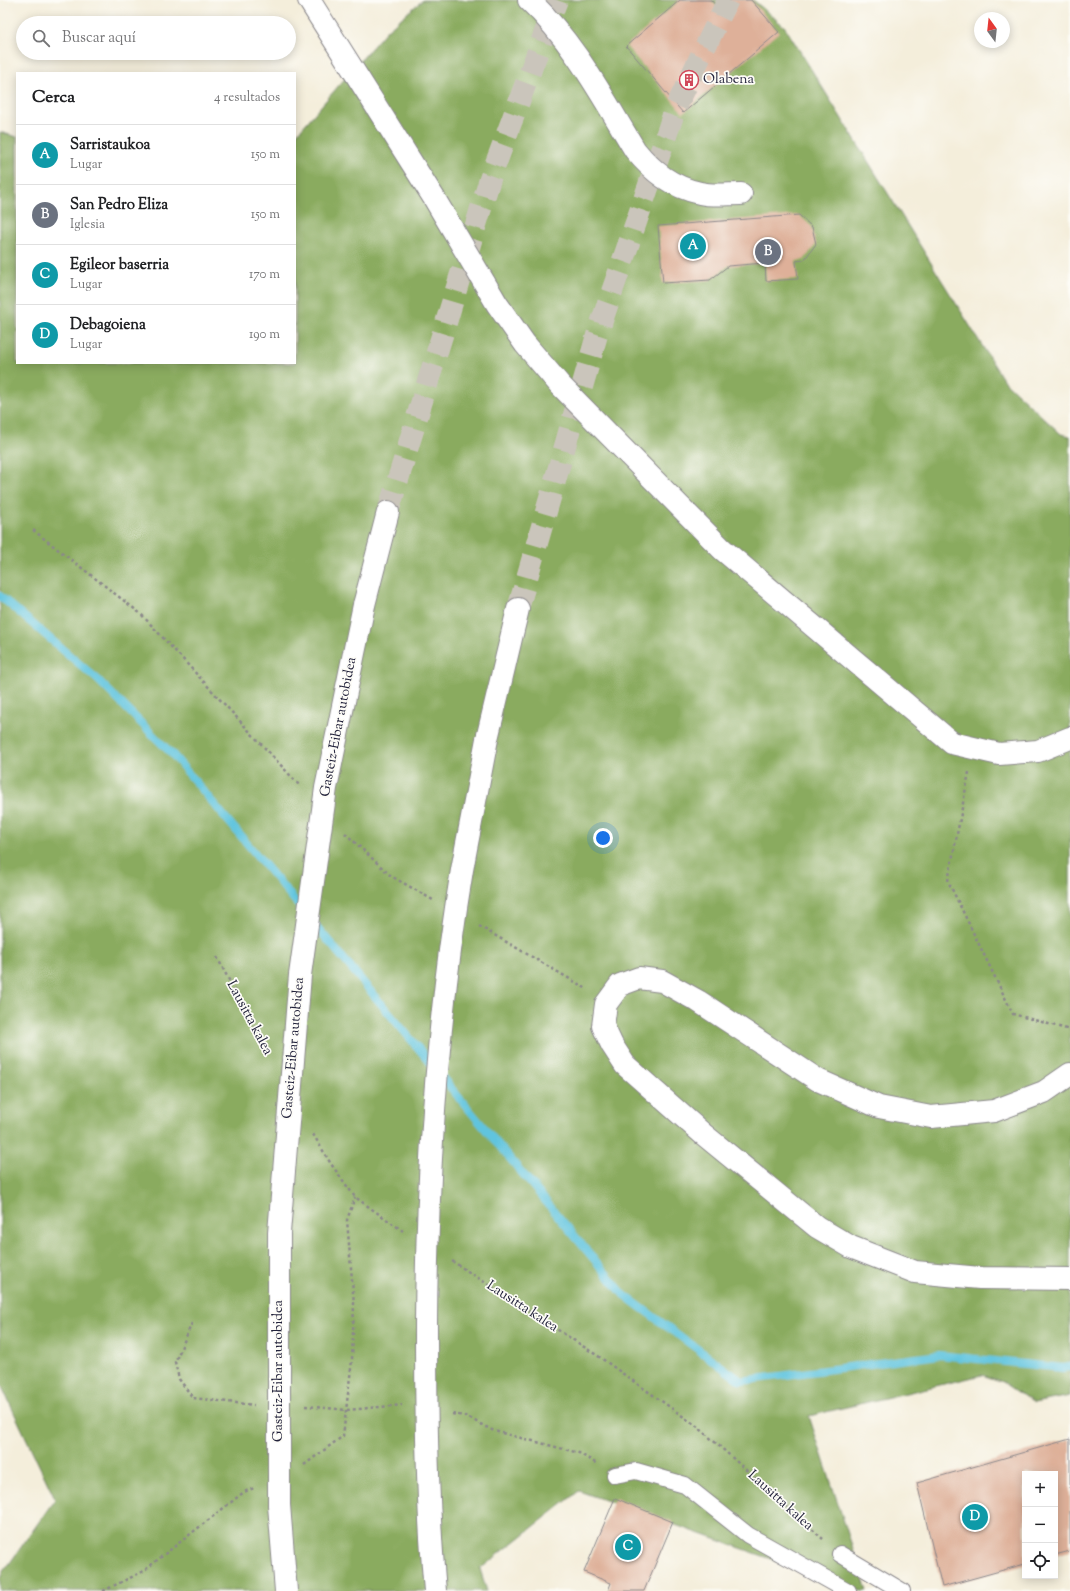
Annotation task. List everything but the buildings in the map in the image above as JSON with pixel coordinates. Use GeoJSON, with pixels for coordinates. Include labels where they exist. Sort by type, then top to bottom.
{"type":"FeatureCollection","features":[{"type":"Feature","properties":{"kind":"main road"},"geometry":{"type":"LineString","coordinates":[[309,0],[434,198],[497,304],[525,344],[560,385],[722,549],[952,743],[999,754],[1038,751],[1070,738]]}},
{"type":"Feature","properties":{"kind":"main road"},"geometry":{"type":"LineString","coordinates":[[529,0],[541,11],[573,50],[635,150],[647,164],[668,181],[700,193],[741,194]]}},
{"type":"Feature","properties":{"kind":"main road","name":"Gasteiz-Eibar autobidea"},"geometry":{"type":"LineString","coordinates":[[286,1591],[280,1505],[279,1225],[301,967],[326,788],[364,605],[388,512]]}},
{"type":"Feature","properties":{"kind":"main road"},"geometry":{"type":"LineString","coordinates":[[435,1591],[429,1524],[426,1379],[427,1243],[434,1114],[446,998],[462,871],[487,739],[518,609]]}},
{"type":"Feature","properties":{"kind":"main road"},"geometry":{"type":"LineString","coordinates":[[1070,1074],[1044,1092],[994,1111],[930,1118],[879,1107],[818,1080],[698,1001],[662,981],[639,978],[620,986],[606,1004],[603,1026],[612,1045],[625,1064],[703,1134],[817,1227],[851,1247],[914,1272],[980,1278],[1070,1279]]}},
{"type":"Feature","properties":{"kind":"lane"},"geometry":{"type":"LineString","coordinates":[[615,1475],[636,1471],[685,1485],[748,1535],[848,1591]]}},
{"type":"Feature","properties":{"kind":"lane"},"geometry":{"type":"LineString","coordinates":[[840,1554],[902,1591]]}},
{"type":"Feature","properties":{"kind":"path"},"geometry":{"type":"LineString","coordinates":[[974,748],[948,881],[1013,1014],[1070,1030]]}},
{"type":"Feature","properties":{"kind":"path","name":"Lausitta kalea"},"geometry":{"type":"LineString","coordinates":[[217,957],[268,1055]]}},
{"type":"Feature","properties":{"kind":"path"},"geometry":{"type":"LineString","coordinates":[[311,1131],[331,1164],[355,1197],[409,1234]]}},
{"type":"Feature","properties":{"kind":"path","name":"Lausitta kalea"},"geometry":{"type":"LineString","coordinates":[[449,1260],[598,1356],[698,1428],[840,1554]]}},
{"type":"Feature","properties":{"kind":"path"},"geometry":{"type":"LineString","coordinates":[[192,1323],[176,1362],[179,1379],[193,1398],[260,1405]]}},
{"type":"Feature","properties":{"kind":"path"},"geometry":{"type":"LineString","coordinates":[[299,1406],[347,1410],[402,1405],[410,1407]]}},
{"type":"Feature","properties":{"kind":"path"},"geometry":{"type":"LineString","coordinates":[[449,1413],[465,1416],[494,1431],[579,1453],[615,1475]]}},
{"type":"Feature","properties":{"kind":"green space"},"geometry":{"type":"Polygon","coordinates":[[[423,0],[753,0],[785,27],[1004,381],[1061,434],[1070,436],[1070,1396],[1034,1403],[1003,1382],[982,1375],[809,1416],[867,1591],[862,1591],[579,1491],[480,1569],[487,1591],[0,1591],[0,1577],[55,1499],[0,1383],[0,132],[16,137],[16,364],[296,364],[296,135],[387,30],[423,0]]]}},
{"type":"Feature","properties":{"kind":"waterway"},"geometry":{"type":"LineString","coordinates":[[0,596],[97,679],[173,755],[434,1067]]}},
{"type":"Feature","properties":{"kind":"waterway"},"geometry":{"type":"LineString","coordinates":[[441,1076],[624,1295],[741,1381],[939,1355],[1063,1368],[1070,1367]]}},
{"type":"Feature","properties":{"kind":"tunnel"},"geometry":{"type":"LineString","coordinates":[[388,512],[490,179],[557,0]]}},
{"type":"Feature","properties":{"kind":"tunnel"},"geometry":{"type":"LineString","coordinates":[[518,609],[597,335],[676,107],[728,0]]}},
{"type":"Feature","properties":{"kind":"place","name":"Olabena"},"geometry":{"type":"Point","coordinates":[689,80]}},
{"type":"Feature","properties":{"kind":"place","name":"Sarristaukoa"},"geometry":{"type":"Point","coordinates":[693,246]}},
{"type":"Feature","properties":{"kind":"place","name":"San Pedro Eliza"},"geometry":{"type":"Point","coordinates":[768,252]}},
{"type":"Feature","properties":{"kind":"place","name":"Debagoiena"},"geometry":{"type":"Point","coordinates":[975,1517]}},
{"type":"Feature","properties":{"kind":"place","name":"Egileor baserria"},"geometry":{"type":"Point","coordinates":[628,1547]}}]}
